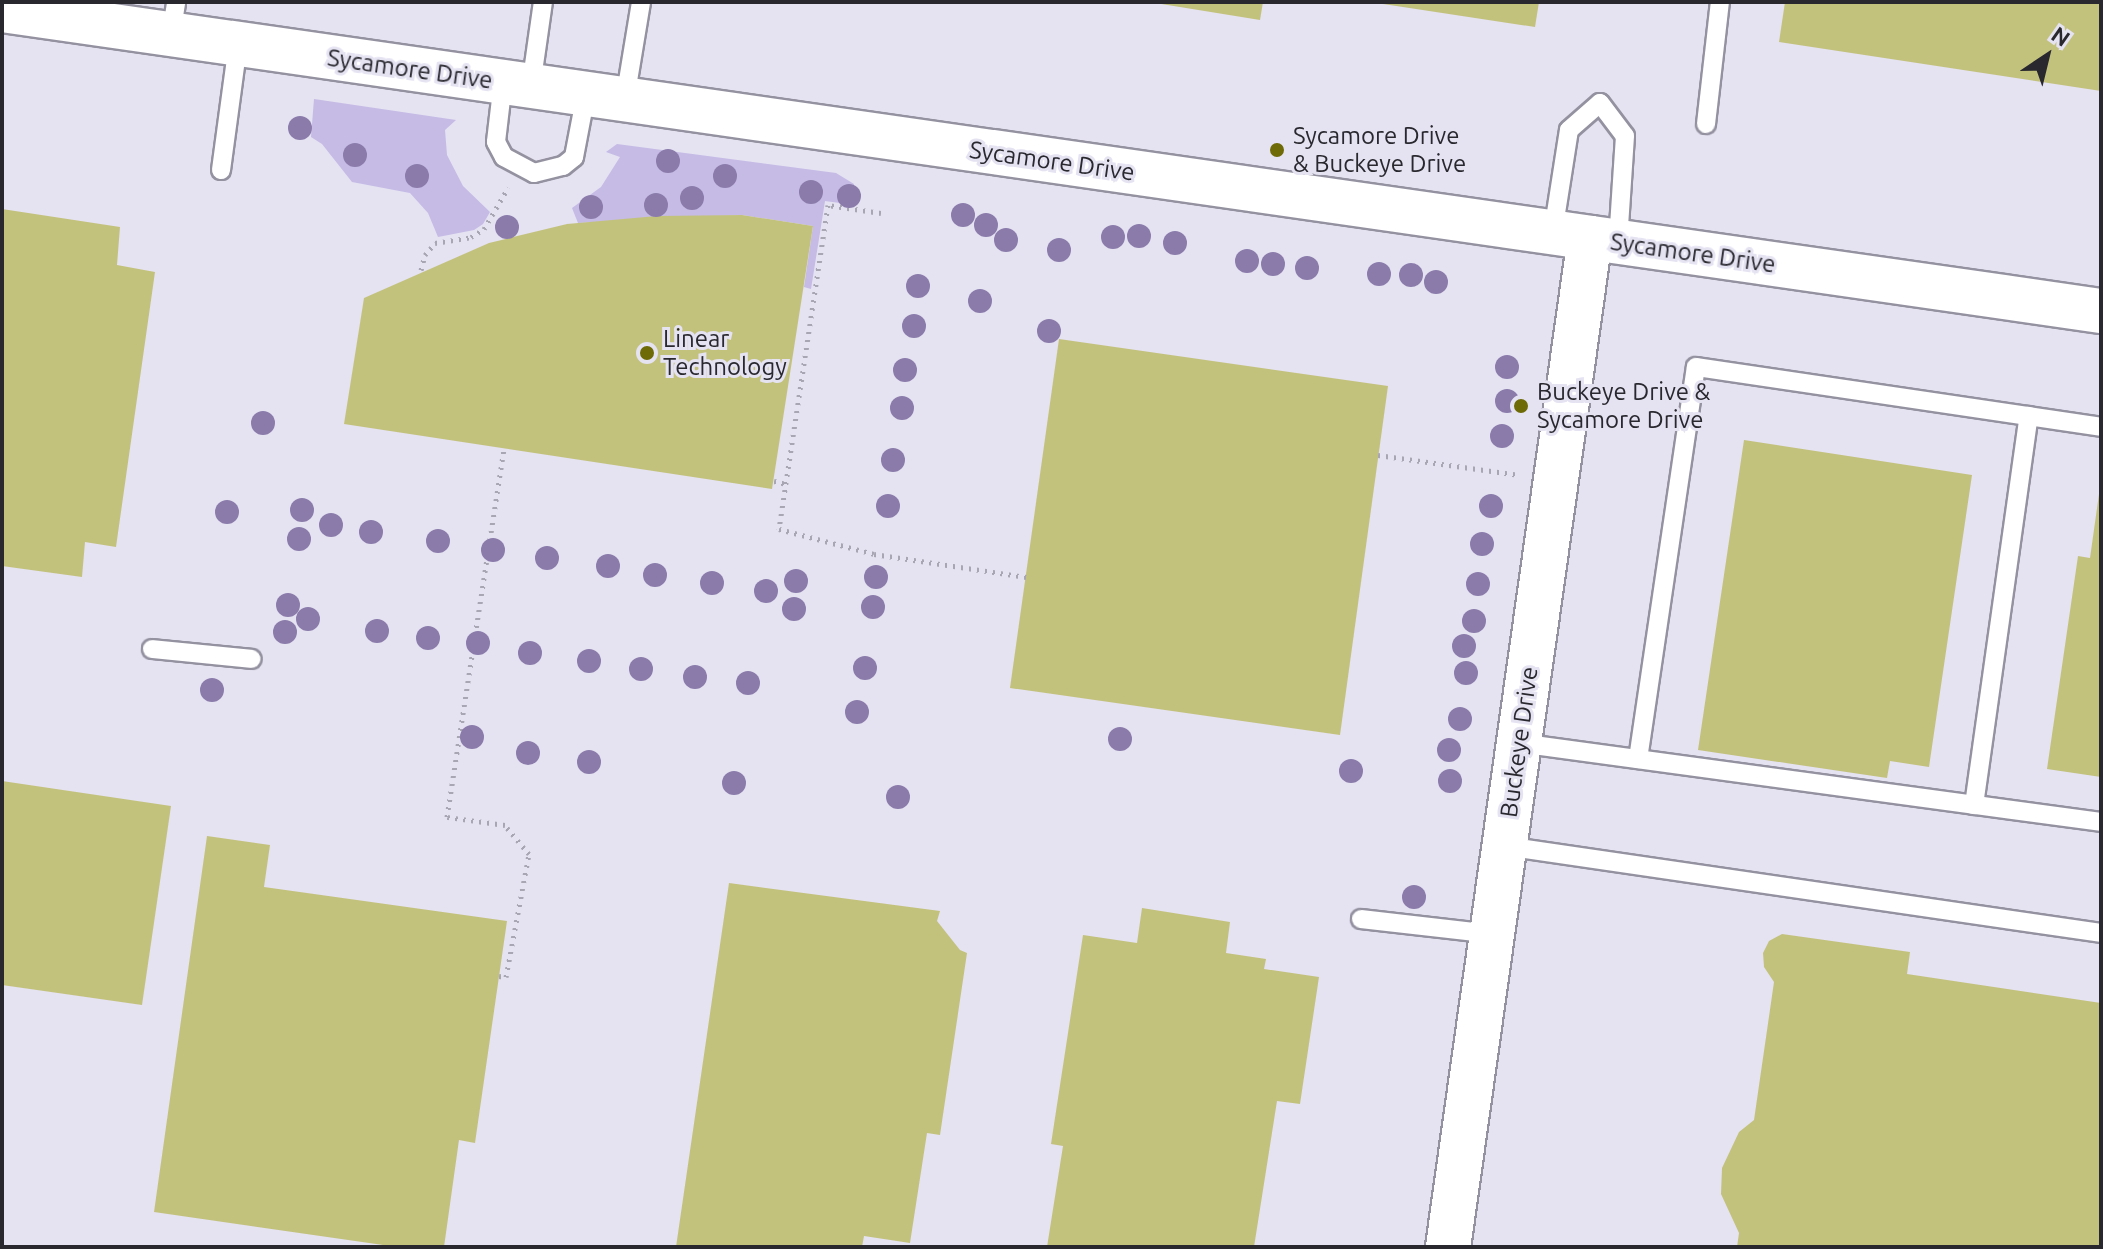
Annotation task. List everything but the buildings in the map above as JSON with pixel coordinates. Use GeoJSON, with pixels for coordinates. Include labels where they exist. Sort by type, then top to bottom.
{"type":"FeatureCollection","features":[{"type":"Feature","properties":{"kind":"street","name":"Sycamore Drive"},"geometry":{"type":"LineString","coordinates":[[2,10],[174,18],[238,44],[2101,311]]}},
{"type":"Feature","properties":{"kind":"street","name":"Buckeye Drive"},"geometry":{"type":"LineString","coordinates":[[1448,1247],[1556,480],[1587,237]]}},
{"type":"Feature","properties":{"kind":"lane"},"geometry":{"type":"LineString","coordinates":[[543,2],[496,142],[504,157],[519,167],[546,172],[574,157],[606,96],[641,2]]}},
{"type":"Feature","properties":{"kind":"lane"},"geometry":{"type":"LineString","coordinates":[[1706,124],[1720,2]]}},
{"type":"Feature","properties":{"kind":"lane"},"geometry":{"type":"LineString","coordinates":[[221,170],[238,44]]}},
{"type":"Feature","properties":{"kind":"lane"},"geometry":{"type":"LineString","coordinates":[[1600,103],[1625,136],[1587,237],[1569,130],[1600,103]]}},
{"type":"Feature","properties":{"kind":"lane"},"geometry":{"type":"LineString","coordinates":[[1638,759],[1696,367],[2101,427]]}},
{"type":"Feature","properties":{"kind":"lane"},"geometry":{"type":"LineString","coordinates":[[1974,805],[2029,416]]}},
{"type":"Feature","properties":{"kind":"lane"},"geometry":{"type":"LineString","coordinates":[[152,649],[252,659]]}},
{"type":"Feature","properties":{"kind":"lane"},"geometry":{"type":"LineString","coordinates":[[1519,743],[2101,822]]}},
{"type":"Feature","properties":{"kind":"lane"},"geometry":{"type":"LineString","coordinates":[[1505,846],[2101,933]]}},
{"type":"Feature","properties":{"kind":"lane"},"geometry":{"type":"LineString","coordinates":[[1361,919],[1493,934]]}},
{"type":"Feature","properties":{"kind":"path"},"geometry":{"type":"LineString","coordinates":[[421,270],[425,255],[435,243],[471,237],[484,229],[519,167]]}},
{"type":"Feature","properties":{"kind":"path"},"geometry":{"type":"LineString","coordinates":[[881,213],[828,205],[779,529],[874,554],[1026,577]]}},
{"type":"Feature","properties":{"kind":"path"},"geometry":{"type":"LineString","coordinates":[[499,976],[506,977],[529,854],[505,825],[447,817],[504,449]]}},
{"type":"Feature","properties":{"kind":"path"},"geometry":{"type":"LineString","coordinates":[[1378,455],[1556,480]]}},
{"type":"Feature","properties":{"kind":"path"},"geometry":{"type":"LineString","coordinates":[[774,481],[786,484]]}},
{"type":"Feature","properties":{"kind":"shaded area"},"geometry":{"type":"Polygon","coordinates":[[[314,99],[456,120],[445,130],[447,155],[463,186],[490,212],[483,224],[474,230],[438,237],[428,213],[410,193],[352,182],[322,144],[311,137],[314,99]]]}},
{"type":"Feature","properties":{"kind":"shaded area"},"geometry":{"type":"Polygon","coordinates":[[[617,144],[836,173],[854,184],[855,205],[825,201],[811,289],[804,287],[813,226],[742,215],[578,223],[572,208],[601,187],[620,157],[606,152],[617,144]]]}},
{"type":"Feature","properties":{"kind":"place","name":"Sycamore Drive & Buckeye Drive"},"geometry":{"type":"Point","coordinates":[1277,150]}},
{"type":"Feature","properties":{"kind":"place","name":"Linear Technology"},"geometry":{"type":"Point","coordinates":[647,353]}},
{"type":"Feature","properties":{"kind":"place","name":"Buckeye Drive & Sycamore Drive"},"geometry":{"type":"Point","coordinates":[1521,406]}}]}
